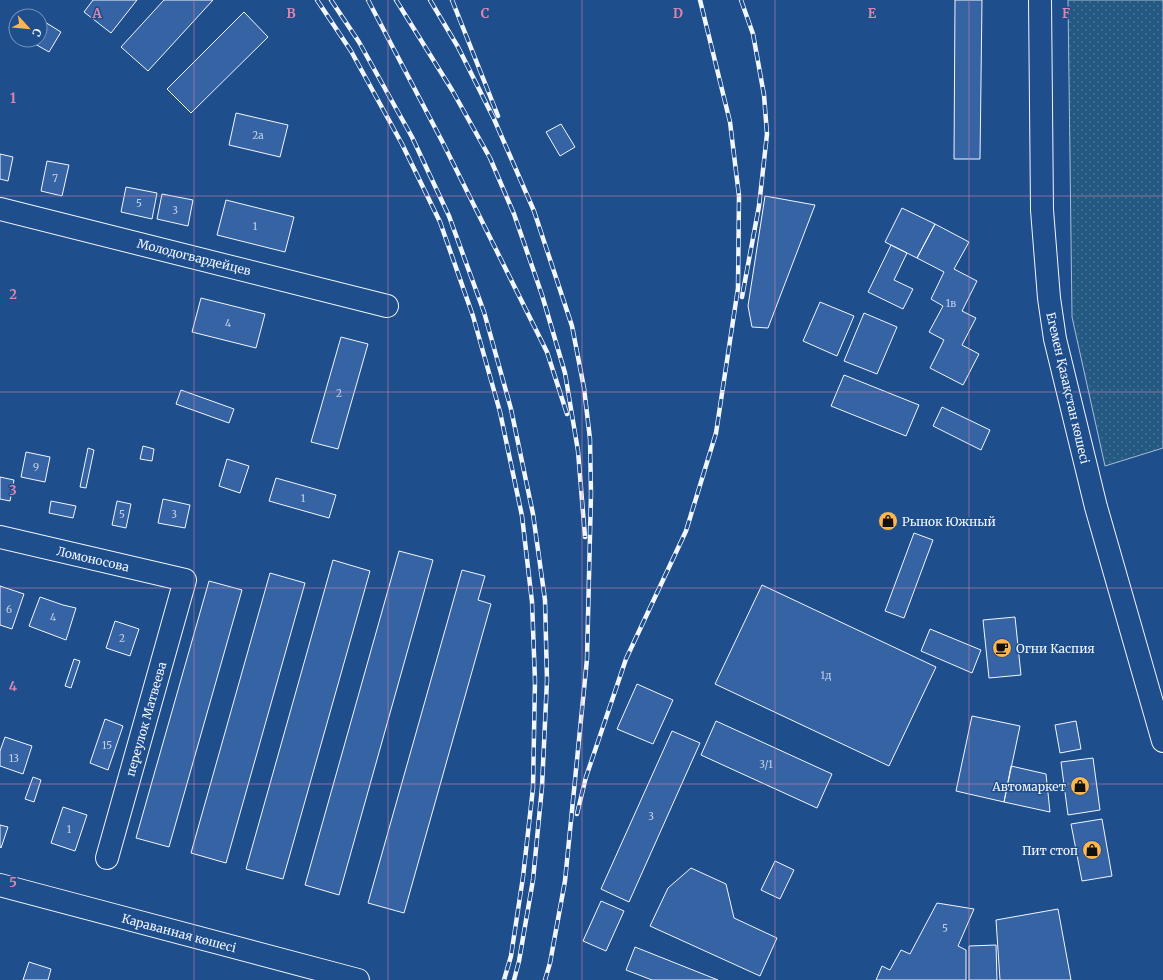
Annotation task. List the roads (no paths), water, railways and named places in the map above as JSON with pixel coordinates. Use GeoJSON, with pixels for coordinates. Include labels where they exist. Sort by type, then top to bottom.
{"type":"FeatureCollection","features":[{"type":"Feature","properties":{"kind":"main road","name":"Егемен Қазақстан көшесі"},"geometry":{"type":"LineString","coordinates":[[1040,0],[1042,210],[1048,298],[1055,340],[1096,507],[1163,741]]}},
{"type":"Feature","properties":{"kind":"main road","name":"Молодогвардейцев"},"geometry":{"type":"LineString","coordinates":[[0,209],[387,306]]}},
{"type":"Feature","properties":{"kind":"main road","name":"Ломоносова"},"geometry":{"type":"LineString","coordinates":[[0,537],[185,580]]}},
{"type":"Feature","properties":{"kind":"main road","name":"переулок Матвеева"},"geometry":{"type":"LineString","coordinates":[[107,858],[185,580]]}},
{"type":"Feature","properties":{"kind":"main road","name":"Караванная көшесі"},"geometry":{"type":"LineString","coordinates":[[0,886],[358,980]]}},
{"type":"Feature","properties":{"kind":"railway"},"geometry":{"type":"LineString","coordinates":[[317,0],[351,51],[402,144],[440,222],[473,316],[500,412],[522,516],[532,602],[535,681],[533,788],[523,877],[511,956],[504,980]]}},
{"type":"Feature","properties":{"kind":"railway"},"geometry":{"type":"LineString","coordinates":[[331,0],[359,42],[412,137],[449,216],[484,312],[511,409],[533,514],[545,600],[547,680],[542,787],[533,880],[519,961],[514,980]]}},
{"type":"Feature","properties":{"kind":"railway"},"geometry":{"type":"LineString","coordinates":[[368,0],[443,143],[547,352],[567,414]]}},
{"type":"Feature","properties":{"kind":"railway"},"geometry":{"type":"LineString","coordinates":[[396,0],[452,90],[490,158],[514,214],[542,295],[565,373],[578,451],[585,537]]}},
{"type":"Feature","properties":{"kind":"railway"},"geometry":{"type":"LineString","coordinates":[[430,0],[458,47],[494,119],[534,211],[572,326],[584,388],[590,439],[591,494],[587,659],[565,881],[550,963],[545,980]]}},
{"type":"Feature","properties":{"kind":"railway"},"geometry":{"type":"LineString","coordinates":[[452,0],[498,116]]}},
{"type":"Feature","properties":{"kind":"railway"},"geometry":{"type":"LineString","coordinates":[[577,814],[586,777],[626,659],[686,531],[716,433],[738,288],[739,196],[730,122],[700,0]]}},
{"type":"Feature","properties":{"kind":"railway"},"geometry":{"type":"LineString","coordinates":[[741,0],[753,34],[764,95],[767,134],[759,206],[742,297]]}},
{"type":"Feature","properties":{"kind":"place","name":"Рынок Южный"},"geometry":{"type":"Point","coordinates":[888,521]}},
{"type":"Feature","properties":{"kind":"place","name":"Огни Каспия"},"geometry":{"type":"Point","coordinates":[1002,648]}},
{"type":"Feature","properties":{"kind":"place","name":"Автомаркет"},"geometry":{"type":"Point","coordinates":[1080,786]}},
{"type":"Feature","properties":{"kind":"place","name":"Пит стоп"},"geometry":{"type":"Point","coordinates":[1092,850]}}]}
